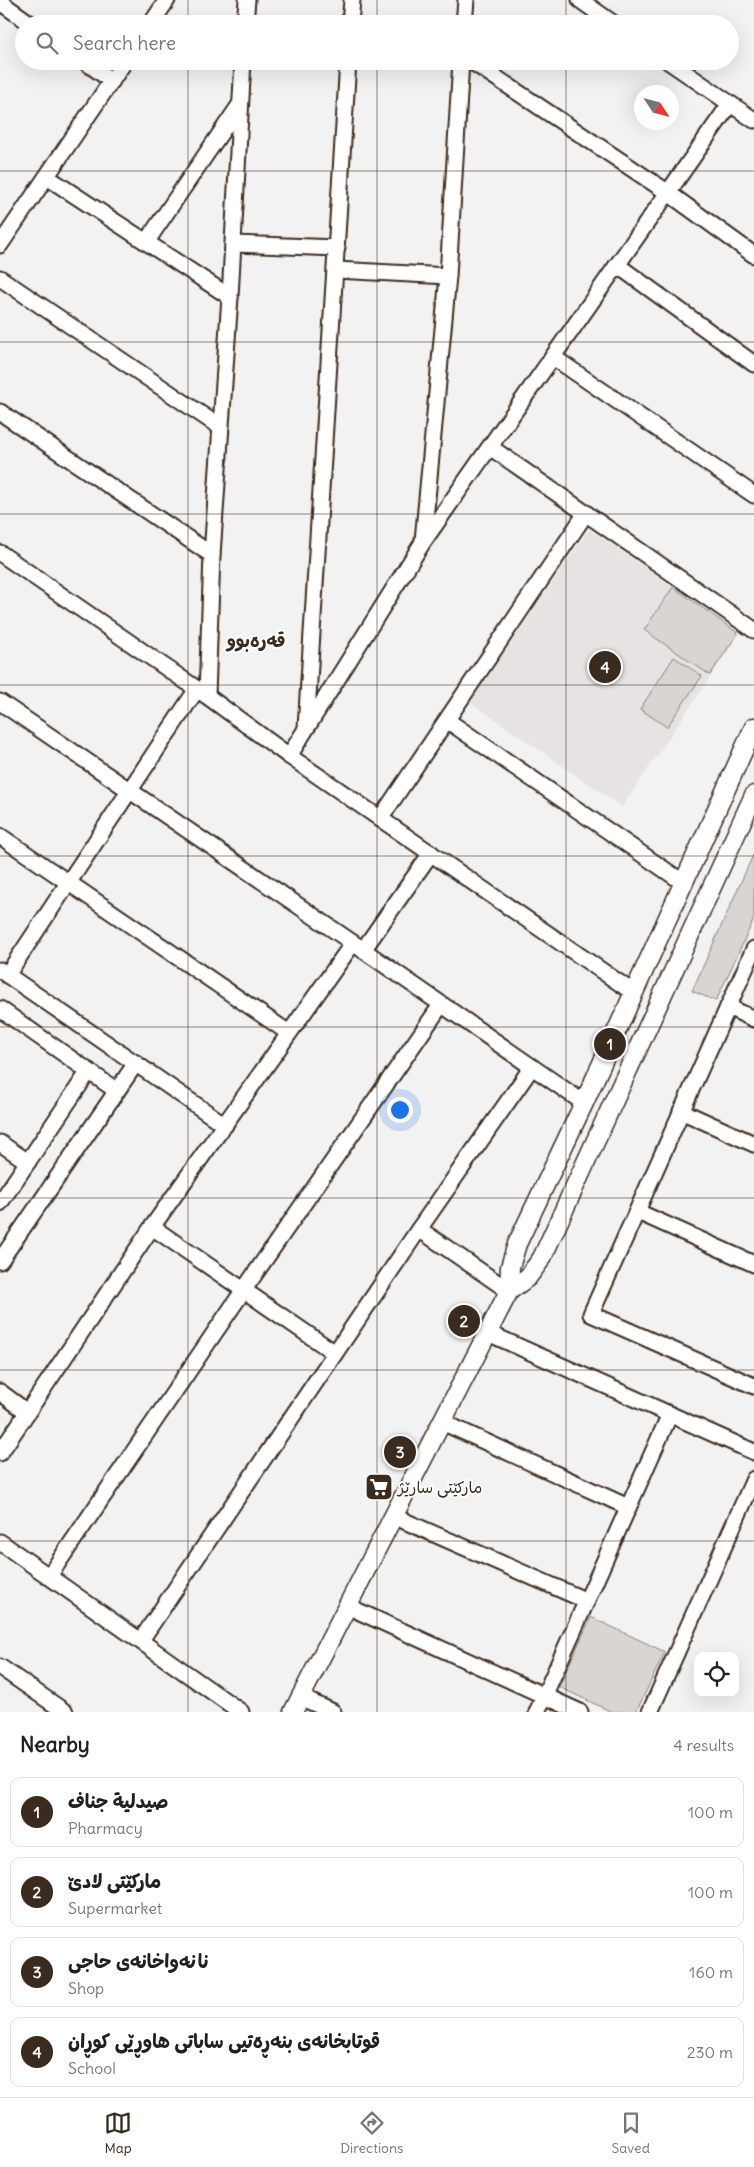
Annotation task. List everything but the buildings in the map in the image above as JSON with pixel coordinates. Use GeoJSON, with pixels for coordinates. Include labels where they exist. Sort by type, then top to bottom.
{"type":"FeatureCollection","features":[{"type":"Feature","properties":{"kind":"street"},"geometry":{"type":"LineString","coordinates":[[157,15],[167,0]]}},
{"type":"Feature","properties":{"kind":"street"},"geometry":{"type":"LineString","coordinates":[[246,15],[247,0]]}},
{"type":"Feature","properties":{"kind":"street"},"geometry":{"type":"LineString","coordinates":[[351,15],[352,0]]}},
{"type":"Feature","properties":{"kind":"street"},"geometry":{"type":"LineString","coordinates":[[465,15],[466,0]]}},
{"type":"Feature","properties":{"kind":"street"},"geometry":{"type":"LineString","coordinates":[[580,0],[601,15]]}},
{"type":"Feature","properties":{"kind":"street"},"geometry":{"type":"LineString","coordinates":[[0,2],[19,6]]}},
{"type":"Feature","properties":{"kind":"street"},"geometry":{"type":"LineString","coordinates":[[97,70],[112,81]]}},
{"type":"Feature","properties":{"kind":"street"},"geometry":{"type":"LineString","coordinates":[[0,245],[119,70]]}},
{"type":"Feature","properties":{"kind":"street"},"geometry":{"type":"LineString","coordinates":[[225,1125],[4,972],[68,882],[129,791],[202,693],[230,297],[242,70]]}},
{"type":"Feature","properties":{"kind":"street"},"geometry":{"type":"LineString","coordinates":[[306,731],[347,70]]}},
{"type":"Feature","properties":{"kind":"street"},"geometry":{"type":"LineString","coordinates":[[423,542],[448,276],[460,70]]}},
{"type":"Feature","properties":{"kind":"street"},"geometry":{"type":"LineString","coordinates":[[484,70],[667,192],[754,255]]}},
{"type":"Feature","properties":{"kind":"street"},"geometry":{"type":"LineString","coordinates":[[681,70],[754,120]]}},
{"type":"Feature","properties":{"kind":"street"},"geometry":{"type":"LineString","coordinates":[[289,756],[423,542],[730,104]]}},
{"type":"Feature","properties":{"kind":"street"},"geometry":{"type":"LineString","coordinates":[[147,241],[240,106]]}},
{"type":"Feature","properties":{"kind":"street"},"geometry":{"type":"LineString","coordinates":[[47,176],[230,297]]}},
{"type":"Feature","properties":{"kind":"street"},"geometry":{"type":"LineString","coordinates":[[233,244],[337,248]]}},
{"type":"Feature","properties":{"kind":"street"},"geometry":{"type":"LineString","coordinates":[[616,265],[754,364]]}},
{"type":"Feature","properties":{"kind":"street"},"geometry":{"type":"LineString","coordinates":[[336,270],[448,276]]}},
{"type":"Feature","properties":{"kind":"street"},"geometry":{"type":"LineString","coordinates":[[0,278],[220,427]]}},
{"type":"Feature","properties":{"kind":"street"},"geometry":{"type":"LineString","coordinates":[[553,357],[754,495]]}},
{"type":"Feature","properties":{"kind":"street"},"geometry":{"type":"LineString","coordinates":[[0,412],[212,554]]}},
{"type":"Feature","properties":{"kind":"street"},"geometry":{"type":"LineString","coordinates":[[490,447],[754,630]]}},
{"type":"Feature","properties":{"kind":"street"},"geometry":{"type":"LineString","coordinates":[[380,819],[448,721],[586,513]]}},
{"type":"Feature","properties":{"kind":"street"},"geometry":{"type":"LineString","coordinates":[[0,553],[202,693],[289,756],[634,993]]}},
{"type":"Feature","properties":{"kind":"street"},"geometry":{"type":"LineString","coordinates":[[0,702],[584,1103]]}},
{"type":"Feature","properties":{"kind":"street"},"geometry":{"type":"LineString","coordinates":[[448,721],[684,883]]}},
{"type":"Feature","properties":{"kind":"street"},"geometry":{"type":"LineString","coordinates":[[333,1712],[296,1705],[509,1291],[510,1267],[516,1244],[584,1103],[754,727]]}},
{"type":"Feature","properties":{"kind":"street"},"geometry":{"type":"LineString","coordinates":[[509,1291],[528,1277],[542,1258],[754,795]]}},
{"type":"Feature","properties":{"kind":"street"},"geometry":{"type":"LineString","coordinates":[[0,836],[289,1033]]}},
{"type":"Feature","properties":{"kind":"street"},"geometry":{"type":"LineString","coordinates":[[0,1453],[152,1227],[289,1033],[431,853]]}},
{"type":"Feature","properties":{"kind":"street"},"geometry":{"type":"LineString","coordinates":[[754,949],[638,1212],[590,1314],[754,1386]]}},
{"type":"Feature","properties":{"kind":"street"},"geometry":{"type":"LineString","coordinates":[[49,1576],[243,1290],[441,1005]]}},
{"type":"Feature","properties":{"kind":"street"},"geometry":{"type":"LineString","coordinates":[[728,1007],[754,1019]]}},
{"type":"Feature","properties":{"kind":"street"},"geometry":{"type":"LineString","coordinates":[[0,1009],[117,1091]]}},
{"type":"Feature","properties":{"kind":"street"},"geometry":{"type":"LineString","coordinates":[[0,1261],[136,1062]]}},
{"type":"Feature","properties":{"kind":"street"},"geometry":{"type":"LineString","coordinates":[[141,1640],[419,1229],[532,1067]]}},
{"type":"Feature","properties":{"kind":"street"},"geometry":{"type":"LineString","coordinates":[[0,1203],[89,1070]]}},
{"type":"Feature","properties":{"kind":"street"},"geometry":{"type":"LineString","coordinates":[[681,1111],[754,1144]]}},
{"type":"Feature","properties":{"kind":"street"},"geometry":{"type":"LineString","coordinates":[[0,1143],[28,1162]]}},
{"type":"Feature","properties":{"kind":"street"},"geometry":{"type":"LineString","coordinates":[[638,1212],[754,1264]]}},
{"type":"Feature","properties":{"kind":"street"},"geometry":{"type":"LineString","coordinates":[[152,1227],[335,1354]]}},
{"type":"Feature","properties":{"kind":"street"},"geometry":{"type":"LineString","coordinates":[[419,1229],[509,1291]]}},
{"type":"Feature","properties":{"kind":"street"},"geometry":{"type":"LineString","coordinates":[[488,1333],[754,1452]]}},
{"type":"Feature","properties":{"kind":"street"},"geometry":{"type":"LineString","coordinates":[[0,1392],[28,1412]]}},
{"type":"Feature","properties":{"kind":"street"},"geometry":{"type":"LineString","coordinates":[[537,1712],[670,1414]]}},
{"type":"Feature","properties":{"kind":"street"},"geometry":{"type":"LineString","coordinates":[[442,1422],[628,1507]]}},
{"type":"Feature","properties":{"kind":"street"},"geometry":{"type":"LineString","coordinates":[[650,1712],[754,1479]]}},
{"type":"Feature","properties":{"kind":"street"},"geometry":{"type":"LineString","coordinates":[[393,1516],[587,1601]]}},
{"type":"Feature","properties":{"kind":"street"},"geometry":{"type":"LineString","coordinates":[[0,1542],[241,1712]]}},
{"type":"Feature","properties":{"kind":"street"},"geometry":{"type":"LineString","coordinates":[[347,1606],[580,1712]]}},
{"type":"Feature","properties":{"kind":"street"},"geometry":{"type":"LineString","coordinates":[[0,1667],[65,1712]]}},
{"type":"Feature","properties":{"kind":"shaded area"},"geometry":{"type":"Polygon","coordinates":[[[589,529],[740,633],[622,807],[470,702],[589,529]]]}},
{"type":"Feature","properties":{"kind":"shaded area"},"geometry":{"type":"Polygon","coordinates":[[[673,587],[738,633],[710,675],[644,630],[673,587]]]}},
{"type":"Feature","properties":{"kind":"shaded area"},"geometry":{"type":"Polygon","coordinates":[[[674,657],[702,676],[667,727],[640,709],[674,657]]]}},
{"type":"Feature","properties":{"kind":"shaded area"},"geometry":{"type":"Polygon","coordinates":[[[754,853],[754,919],[716,1001],[692,991],[754,853]]]}},
{"type":"Feature","properties":{"kind":"shaded area"},"geometry":{"type":"Polygon","coordinates":[[[591,1617],[665,1652],[636,1712],[612,1712],[559,1687],[591,1617]]]}},
{"type":"Feature","properties":{"kind":"place","name":"قوتابخانەی بنەڕەتیی ساباتی هاوڕێی کوڕان"},"geometry":{"type":"Point","coordinates":[605,667]}},
{"type":"Feature","properties":{"kind":"place","name":"صيدلية جناف"},"geometry":{"type":"Point","coordinates":[610,1044]}},
{"type":"Feature","properties":{"kind":"place","name":"ماركێتی لادێ"},"geometry":{"type":"Point","coordinates":[464,1321]}},
{"type":"Feature","properties":{"kind":"place","name":"نانەواخانەی حاجی"},"geometry":{"type":"Point","coordinates":[400,1452]}},
{"type":"Feature","properties":{"kind":"place","name":"مارکێتی سارێژ"},"geometry":{"type":"Point","coordinates":[379,1487]}},
{"type":"Feature","properties":{"kind":"district","name":"قەرەبوو"},"geometry":{"type":"Point","coordinates":[256,641]}}]}
